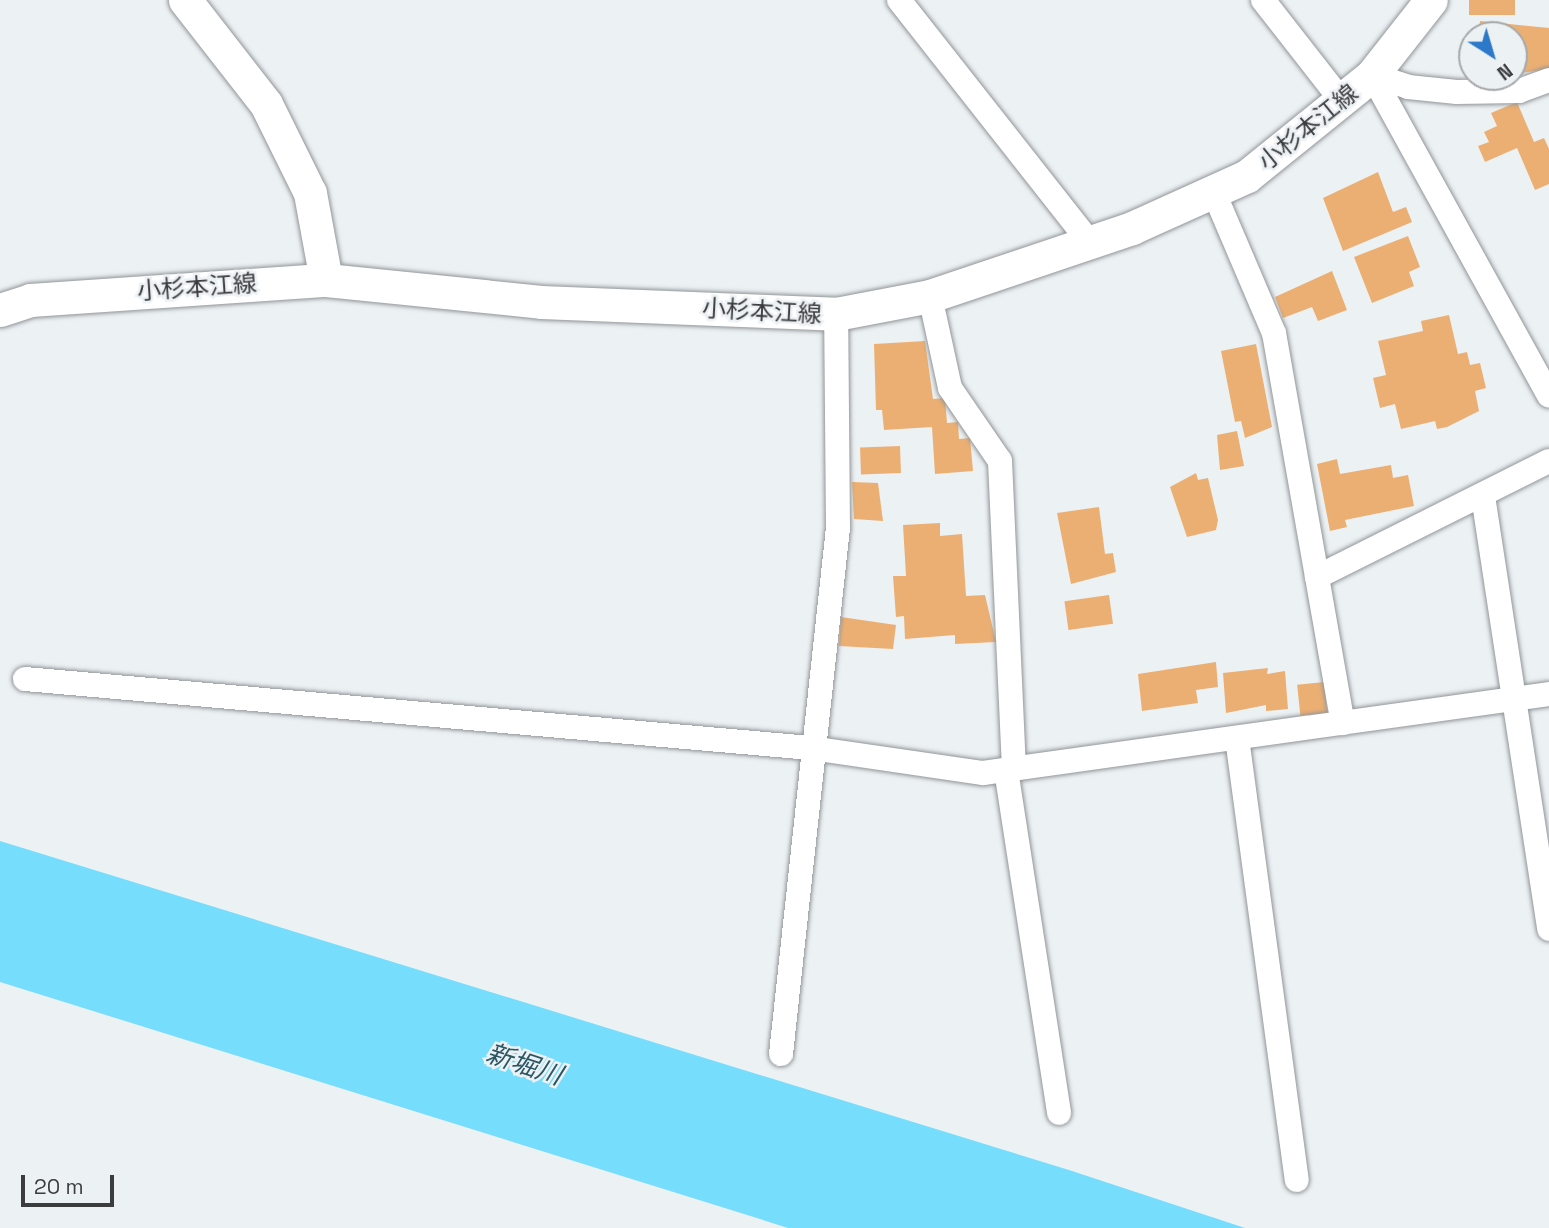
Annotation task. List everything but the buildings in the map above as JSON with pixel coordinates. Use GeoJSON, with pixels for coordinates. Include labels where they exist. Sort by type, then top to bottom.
{"type":"FeatureCollection","features":[{"type":"Feature","properties":{"kind":"main road"},"geometry":{"type":"LineString","coordinates":[[185,0],[266,104],[310,193],[326,280]]}},
{"type":"Feature","properties":{"kind":"main road","name":"小杉本江線"},"geometry":{"type":"LineString","coordinates":[[0,310],[30,300],[326,280],[541,302],[836,314],[930,296],[1090,243],[1215,195],[1342,101],[1372,75],[1431,0]]}},
{"type":"Feature","properties":{"kind":"street"},"geometry":{"type":"LineString","coordinates":[[899,0],[1090,243]]}},
{"type":"Feature","properties":{"kind":"street"},"geometry":{"type":"LineString","coordinates":[[1263,0],[1342,101]]}},
{"type":"Feature","properties":{"kind":"street"},"geometry":{"type":"LineString","coordinates":[[1372,75],[1457,92],[1519,91],[1549,80]]}},
{"type":"Feature","properties":{"kind":"street"},"geometry":{"type":"LineString","coordinates":[[1372,75],[1549,395]]}},
{"type":"Feature","properties":{"kind":"street"},"geometry":{"type":"LineString","coordinates":[[1215,195],[1273,332],[1343,723]]}},
{"type":"Feature","properties":{"kind":"street"},"geometry":{"type":"LineString","coordinates":[[930,296],[950,388],[1000,461],[1010,769],[1059,1113]]}},
{"type":"Feature","properties":{"kind":"street"},"geometry":{"type":"LineString","coordinates":[[781,1054],[811,748],[838,528],[836,314]]}},
{"type":"Feature","properties":{"kind":"street"},"geometry":{"type":"LineString","coordinates":[[1317,577],[1549,461]]}},
{"type":"Feature","properties":{"kind":"street"},"geometry":{"type":"LineString","coordinates":[[1483,496],[1517,699],[1549,929]]}},
{"type":"Feature","properties":{"kind":"street"},"geometry":{"type":"LineString","coordinates":[[25,679],[811,748],[983,773],[1549,694]]}},
{"type":"Feature","properties":{"kind":"street"},"geometry":{"type":"LineString","coordinates":[[1237,738],[1297,1180]]}},
{"type":"Feature","properties":{"kind":"water","name":"新堀川"},"geometry":{"type":"Polygon","coordinates":[[[0,841],[1069,1170],[1245,1228],[788,1228],[0,982],[0,841]]]}}]}
